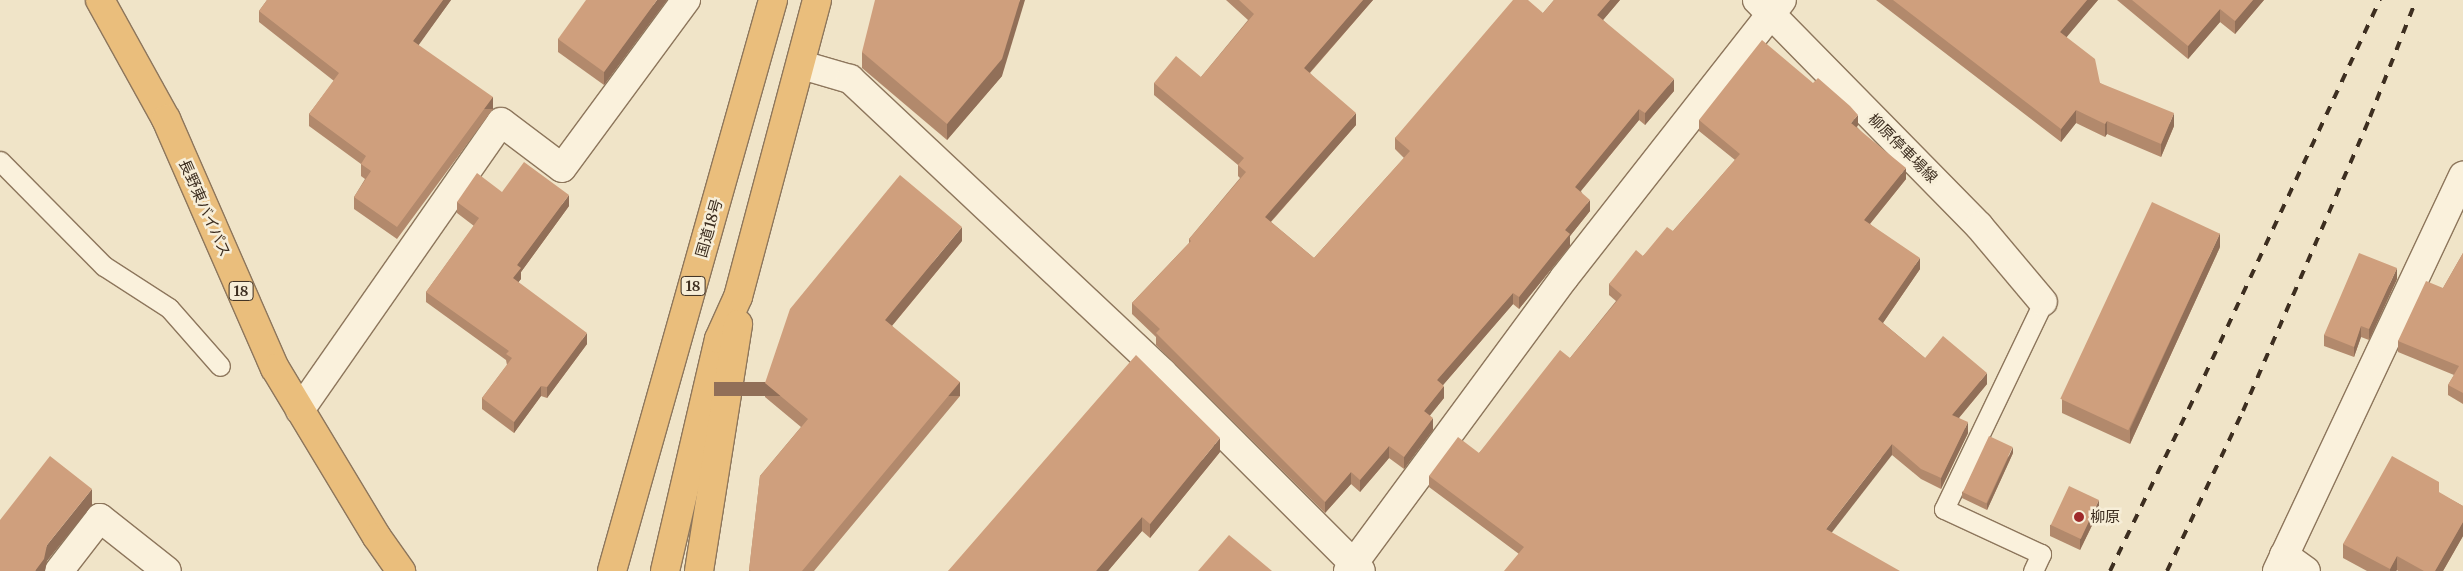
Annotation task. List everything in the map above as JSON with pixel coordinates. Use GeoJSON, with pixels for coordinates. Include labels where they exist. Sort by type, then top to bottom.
{"type":"FeatureCollection","features":[{"type":"Feature","properties":{"kind":"highway","name":"長野東バイパス"},"geometry":{"type":"LineString","coordinates":[[100,0],[166,119],[275,368],[377,537],[401,571]]}},
{"type":"Feature","properties":{"kind":"highway","name":"国道18号"},"geometry":{"type":"LineString","coordinates":[[612,571],[773,0]]}},
{"type":"Feature","properties":{"kind":"highway"},"geometry":{"type":"LineString","coordinates":[[665,571],[719,339],[738,297],[802,65],[817,0]]}},
{"type":"Feature","properties":{"kind":"highway"},"geometry":{"type":"LineString","coordinates":[[699,571],[709,496],[738,337],[738,297]]}},
{"type":"Feature","properties":{"kind":"street"},"geometry":{"type":"LineString","coordinates":[[300,410],[501,122],[562,168],[686,0]]}},
{"type":"Feature","properties":{"kind":"street"},"geometry":{"type":"LineString","coordinates":[[802,65],[850,79],[1162,372],[1354,569],[1564,278],[1770,5]]}},
{"type":"Feature","properties":{"kind":"street","name":"柳原停車場線"},"geometry":{"type":"LineString","coordinates":[[1770,5],[1979,226],[2043,302]]}},
{"type":"Feature","properties":{"kind":"street"},"geometry":{"type":"LineString","coordinates":[[2306,571],[2281,563],[2463,176]]}},
{"type":"Feature","properties":{"kind":"street"},"geometry":{"type":"LineString","coordinates":[[59,571],[100,518],[167,571]]}},
{"type":"Feature","properties":{"kind":"lane"},"geometry":{"type":"LineString","coordinates":[[0,161],[104,266],[169,308],[220,366]]}},
{"type":"Feature","properties":{"kind":"lane"},"geometry":{"type":"LineString","coordinates":[[2033,571],[2041,554],[1944,509],[2043,302]]}},
{"type":"Feature","properties":{"kind":"building"},"geometry":{"type":"Polygon","coordinates":[[[267,0],[443,0],[413,41],[493,97],[397,227],[354,197],[371,171],[361,164],[366,156],[309,114],[339,73],[259,11],[267,0]]]}},
{"type":"Feature","properties":{"kind":"building"},"geometry":{"type":"Polygon","coordinates":[[[586,0],[657,0],[604,72],[558,39],[586,0]]]}},
{"type":"Feature","properties":{"kind":"building"},"geometry":{"type":"Polygon","coordinates":[[[875,0],[1020,0],[1002,59],[947,124],[862,52],[875,0]]]}},
{"type":"Feature","properties":{"kind":"building"},"geometry":{"type":"Polygon","coordinates":[[[1239,0],[1363,0],[1304,68],[1356,113],[1265,217],[1314,258],[1410,151],[1395,138],[1513,0],[1528,0],[1543,13],[1554,0],[1610,0],[1597,15],[1674,79],[1645,113],[1639,109],[1575,187],[1590,200],[1565,230],[1570,234],[1519,297],[1513,293],[1437,380],[1444,386],[1424,411],[1433,418],[1404,457],[1389,446],[1360,480],[1351,472],[1325,502],[1156,333],[1160,329],[1132,303],[1191,241],[1189,239],[1246,172],[1238,165],[1244,158],[1154,83],[1176,56],[1201,77],[1254,14],[1239,0]]]}},
{"type":"Feature","properties":{"kind":"building"},"geometry":{"type":"Polygon","coordinates":[[[1893,0],[2087,0],[2060,32],[2095,59],[2100,83],[2174,113],[2161,144],[2107,121],[2105,124],[2076,110],[2061,129],[1893,0]]]}},
{"type":"Feature","properties":{"kind":"building"},"geometry":{"type":"Polygon","coordinates":[[[2132,0],[2253,0],[2235,21],[2220,9],[2188,46],[2132,0]]]}},
{"type":"Feature","properties":{"kind":"building"},"geometry":{"type":"Polygon","coordinates":[[[1762,40],[1813,83],[1818,78],[1850,106],[1858,115],[1851,123],[1906,168],[1864,220],[1920,258],[1878,319],[1925,358],[1943,336],[1987,373],[1952,415],[1968,422],[1941,478],[1921,469],[1892,444],[1826,529],[1900,571],[1504,571],[1524,547],[1429,476],[1458,437],[1479,453],[1560,350],[1570,358],[1622,295],[1609,284],[1636,250],[1643,256],[1667,227],[1673,231],[1740,154],[1699,120],[1762,40]]]}},
{"type":"Feature","properties":{"kind":"building"},"geometry":{"type":"Polygon","coordinates":[[[524,162],[569,195],[517,265],[521,268],[513,278],[587,333],[547,387],[541,386],[514,422],[482,398],[512,358],[506,354],[509,351],[426,292],[479,218],[457,202],[477,173],[502,192],[524,162]]]}},
{"type":"Feature","properties":{"kind":"building"},"geometry":{"type":"Polygon","coordinates":[[[900,175],[962,227],[885,320],[960,382],[802,571],[751,571],[749,570],[760,476],[808,419],[765,383],[790,309],[900,175]]]}},
{"type":"Feature","properties":{"kind":"building"},"geometry":{"type":"Polygon","coordinates":[[[2152,202],[2220,234],[2128,430],[2060,399],[2152,202]]]}},
{"type":"Feature","properties":{"kind":"building"},"geometry":{"type":"Polygon","coordinates":[[[2359,253],[2397,268],[2369,329],[2361,326],[2354,347],[2324,335],[2359,253]]]}},
{"type":"Feature","properties":{"kind":"building"},"geometry":{"type":"Polygon","coordinates":[[[2463,253],[2463,393],[2448,385],[2459,366],[2398,341],[2426,281],[2443,288],[2463,253]]]}},
{"type":"Feature","properties":{"kind":"building"},"geometry":{"type":"Polygon","coordinates":[[[1136,355],[1220,438],[1150,524],[1142,517],[1096,571],[948,571],[1136,355]]]}},
{"type":"Feature","properties":{"kind":"building"},"geometry":{"type":"Polygon","coordinates":[[[1989,436],[2013,447],[1986,503],[1963,492],[1989,436]]]}},
{"type":"Feature","properties":{"kind":"building"},"geometry":{"type":"Polygon","coordinates":[[[50,456],[92,489],[47,545],[44,559],[35,571],[0,571],[0,520],[50,456]]]}},
{"type":"Feature","properties":{"kind":"building"},"geometry":{"type":"Polygon","coordinates":[[[2392,456],[2439,482],[2439,492],[2463,506],[2463,522],[2435,571],[2424,571],[2397,556],[2390,569],[2343,544],[2392,456]]]}},
{"type":"Feature","properties":{"kind":"building"},"geometry":{"type":"Polygon","coordinates":[[[2069,486],[2099,500],[2081,539],[2051,525],[2069,486]]]}},
{"type":"Feature","properties":{"kind":"building"},"geometry":{"type":"Polygon","coordinates":[[[1229,535],[1272,571],[1198,571],[1229,535]]]}},
{"type":"Feature","properties":{"kind":"railway"},"geometry":{"type":"LineString","coordinates":[[2110,571],[2197,392],[2380,0]]}},
{"type":"Feature","properties":{"kind":"railway"},"geometry":{"type":"LineString","coordinates":[[2167,571],[2243,411],[2370,117],[2416,0]]}},
{"type":"Feature","properties":{"kind":"place","name":"柳原"},"geometry":{"type":"Point","coordinates":[2079,517]}}]}
